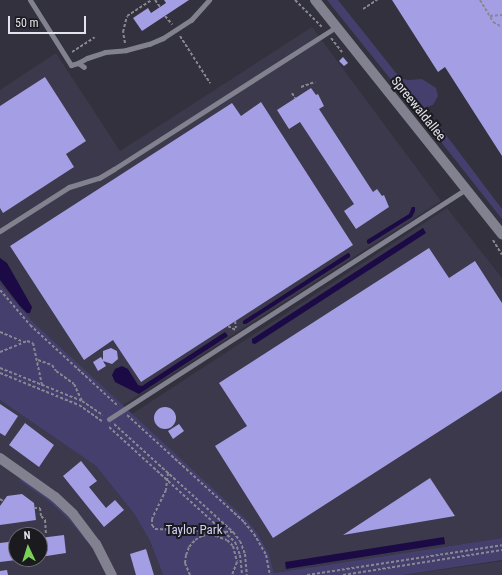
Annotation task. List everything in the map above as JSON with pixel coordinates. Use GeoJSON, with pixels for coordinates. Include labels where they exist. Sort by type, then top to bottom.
{"type":"FeatureCollection","features":[{"type":"Feature","properties":{"kind":"street","name":"Spreewaldallee"},"geometry":{"type":"LineString","coordinates":[[315,0],[502,234]]}},
{"type":"Feature","properties":{"kind":"street"},"geometry":{"type":"LineString","coordinates":[[1,461],[66,507],[112,575]]}},
{"type":"Feature","properties":{"kind":"lane"},"geometry":{"type":"LineString","coordinates":[[30,0],[72,64],[105,52],[126,50],[149,44],[176,31],[191,20],[209,0]]}},
{"type":"Feature","properties":{"kind":"lane"},"geometry":{"type":"LineString","coordinates":[[0,231],[69,187],[104,175],[336,27]]}},
{"type":"Feature","properties":{"kind":"lane"},"geometry":{"type":"LineString","coordinates":[[78,63],[84,68]]}},
{"type":"Feature","properties":{"kind":"lane"},"geometry":{"type":"LineString","coordinates":[[109,420],[466,189]]}},
{"type":"Feature","properties":{"kind":"path"},"geometry":{"type":"LineString","coordinates":[[126,50],[123,32],[127,16],[154,0],[160,7]]}},
{"type":"Feature","properties":{"kind":"path"},"geometry":{"type":"LineString","coordinates":[[295,0],[327,33],[346,57]]}},
{"type":"Feature","properties":{"kind":"path"},"geometry":{"type":"LineString","coordinates":[[363,8],[377,0]]}},
{"type":"Feature","properties":{"kind":"path"},"geometry":{"type":"LineString","coordinates":[[480,0],[493,22],[502,27]]}},
{"type":"Feature","properties":{"kind":"path"},"geometry":{"type":"LineString","coordinates":[[490,16],[502,15]]}},
{"type":"Feature","properties":{"kind":"path"},"geometry":{"type":"LineString","coordinates":[[165,16],[168,19]]}},
{"type":"Feature","properties":{"kind":"path"},"geometry":{"type":"LineString","coordinates":[[176,31],[210,83]]}},
{"type":"Feature","properties":{"kind":"path"},"geometry":{"type":"LineString","coordinates":[[66,56],[95,37]]}},
{"type":"Feature","properties":{"kind":"path"},"geometry":{"type":"LineString","coordinates":[[301,87],[309,86],[315,82]]}},
{"type":"Feature","properties":{"kind":"path"},"geometry":{"type":"LineString","coordinates":[[292,93],[295,98]]}},
{"type":"Feature","properties":{"kind":"path"},"geometry":{"type":"LineString","coordinates":[[492,238],[502,254]]}},
{"type":"Feature","properties":{"kind":"path"},"geometry":{"type":"LineString","coordinates":[[0,290],[30,325],[244,522],[254,534],[266,555],[270,575]]}},
{"type":"Feature","properties":{"kind":"path"},"geometry":{"type":"LineString","coordinates":[[228,326],[237,331],[235,321]]}},
{"type":"Feature","properties":{"kind":"path"},"geometry":{"type":"LineString","coordinates":[[0,332],[24,342]]}},
{"type":"Feature","properties":{"kind":"path"},"geometry":{"type":"LineString","coordinates":[[0,352],[27,341],[33,343],[42,385]]}},
{"type":"Feature","properties":{"kind":"path"},"geometry":{"type":"LineString","coordinates":[[37,360],[52,365],[56,371],[74,384],[82,401]]}},
{"type":"Feature","properties":{"kind":"path"},"geometry":{"type":"LineString","coordinates":[[0,368],[82,401],[109,420],[233,532],[240,541],[245,554],[247,575]]}},
{"type":"Feature","properties":{"kind":"path"},"geometry":{"type":"LineString","coordinates":[[0,373],[79,405],[93,414],[235,542],[240,555],[242,575]]}},
{"type":"Feature","properties":{"kind":"path"},"geometry":{"type":"LineString","coordinates":[[168,473],[166,490],[152,519],[152,525],[155,529],[233,532]]}},
{"type":"Feature","properties":{"kind":"path"},"geometry":{"type":"LineString","coordinates":[[34,508],[40,508],[41,516],[45,520],[46,527]]}},
{"type":"Feature","properties":{"kind":"path"},"geometry":{"type":"LineString","coordinates":[[190,575],[185,563],[189,547],[195,540],[202,536],[211,534],[227,540],[233,546],[237,562],[232,575]]}},
{"type":"Feature","properties":{"kind":"path"},"geometry":{"type":"LineString","coordinates":[[307,575],[502,545]]}},
{"type":"Feature","properties":{"kind":"path"},"geometry":{"type":"LineString","coordinates":[[343,575],[502,550]]}},
{"type":"Feature","properties":{"kind":"shaded area"},"geometry":{"type":"Polygon","coordinates":[[[312,27],[441,201],[122,406],[14,303],[0,284],[0,90],[56,53],[120,151],[312,27]]]}},
{"type":"Feature","properties":{"kind":"shaded area"},"geometry":{"type":"Polygon","coordinates":[[[412,207],[415,207],[415,211],[412,217],[369,244],[367,243],[367,240],[409,214],[412,207]]]}},
{"type":"Feature","properties":{"kind":"shaded area"},"geometry":{"type":"Polygon","coordinates":[[[447,208],[502,278],[502,538],[274,573],[269,554],[257,531],[132,414],[447,208]]]}},
{"type":"Feature","properties":{"kind":"shaded area"},"geometry":{"type":"Polygon","coordinates":[[[423,228],[426,233],[255,344],[252,343],[252,339],[423,228]]]}},
{"type":"Feature","properties":{"kind":"shaded area"},"geometry":{"type":"Polygon","coordinates":[[[348,253],[350,254],[350,257],[246,324],[243,324],[243,321],[348,253]]]}},
{"type":"Feature","properties":{"kind":"shaded area"},"geometry":{"type":"Polygon","coordinates":[[[0,258],[7,263],[32,307],[30,313],[27,313],[20,306],[0,280],[0,258]]]}},
{"type":"Feature","properties":{"kind":"shaded area"},"geometry":{"type":"Polygon","coordinates":[[[225,332],[228,336],[139,394],[115,382],[112,375],[115,369],[122,366],[128,369],[138,385],[142,386],[225,332]]]}},
{"type":"Feature","properties":{"kind":"shaded area"},"geometry":{"type":"Polygon","coordinates":[[[0,400],[96,466],[135,515],[150,541],[163,575],[0,575],[0,400]]]}},
{"type":"Feature","properties":{"kind":"shaded area"},"geometry":{"type":"Polygon","coordinates":[[[444,537],[445,544],[286,569],[285,562],[444,537]]]}},
{"type":"Feature","properties":{"kind":"shaded area"},"geometry":{"type":"Polygon","coordinates":[[[502,561],[502,575],[405,575],[502,561]]]}},
{"type":"Feature","properties":{"kind":"green space"},"geometry":{"type":"Polygon","coordinates":[[[327,0],[338,0],[400,78],[408,80],[422,79],[436,88],[438,96],[433,105],[420,109],[413,107],[327,0]]]}},
{"type":"Feature","properties":{"kind":"green space"},"geometry":{"type":"Polygon","coordinates":[[[433,124],[440,127],[502,209],[502,219],[434,133],[433,124]]]}},
{"type":"Feature","properties":{"kind":"green space","name":"Taylor Park"},"geometry":{"type":"Polygon","coordinates":[[[0,284],[33,322],[247,520],[257,532],[269,554],[274,573],[502,538],[502,560],[403,575],[163,575],[150,541],[135,515],[96,466],[0,400],[0,284]]]}},
{"type":"Feature","properties":{"kind":"green space"},"geometry":{"type":"Polygon","coordinates":[[[21,478],[51,500],[72,518],[89,540],[87,542],[70,521],[50,502],[19,480],[21,478]]]}},
{"type":"Feature","properties":{"kind":"building"},"geometry":{"type":"Polygon","coordinates":[[[164,0],[189,0],[142,31],[133,18],[148,8],[151,13],[166,3],[164,0]]]}},
{"type":"Feature","properties":{"kind":"building"},"geometry":{"type":"Polygon","coordinates":[[[392,0],[502,0],[502,156],[445,67],[438,72],[392,0]]]}},
{"type":"Feature","properties":{"kind":"building"},"geometry":{"type":"Polygon","coordinates":[[[343,57],[348,63],[344,66],[339,61],[343,57]]]}},
{"type":"Feature","properties":{"kind":"building"},"geometry":{"type":"Polygon","coordinates":[[[45,77],[86,141],[66,154],[74,167],[3,213],[0,208],[0,106],[45,77]]]}},
{"type":"Feature","properties":{"kind":"building"},"geometry":{"type":"Polygon","coordinates":[[[311,88],[316,95],[318,94],[324,106],[319,109],[373,192],[377,189],[382,196],[384,195],[389,207],[356,229],[344,211],[354,204],[300,122],[289,129],[277,110],[311,88]]]}},
{"type":"Feature","properties":{"kind":"building"},"geometry":{"type":"Polygon","coordinates":[[[261,102],[353,245],[141,382],[113,340],[84,360],[10,246],[232,103],[241,116],[261,102]]]}},
{"type":"Feature","properties":{"kind":"building"},"geometry":{"type":"Polygon","coordinates":[[[429,248],[449,278],[475,261],[502,303],[502,391],[273,538],[215,446],[247,426],[219,383],[429,248]]]}},
{"type":"Feature","properties":{"kind":"building"},"geometry":{"type":"Polygon","coordinates":[[[111,348],[117,351],[118,359],[112,364],[103,361],[106,366],[98,371],[93,362],[101,357],[103,360],[103,351],[111,348]]]}},
{"type":"Feature","properties":{"kind":"building"},"geometry":{"type":"Polygon","coordinates":[[[0,404],[18,416],[5,436],[0,433],[0,404]]]}},
{"type":"Feature","properties":{"kind":"building"},"geometry":{"type":"Polygon","coordinates":[[[165,407],[173,410],[176,418],[173,426],[165,429],[157,426],[154,418],[157,410],[165,407]]]}},
{"type":"Feature","properties":{"kind":"building"},"geometry":{"type":"Polygon","coordinates":[[[25,423],[54,445],[39,467],[9,445],[25,423]]]}},
{"type":"Feature","properties":{"kind":"building"},"geometry":{"type":"Polygon","coordinates":[[[179,424],[184,431],[173,439],[168,431],[179,424]]]}},
{"type":"Feature","properties":{"kind":"building"},"geometry":{"type":"Polygon","coordinates":[[[81,461],[97,481],[89,487],[106,508],[115,500],[124,510],[104,527],[63,476],[81,461]]]}},
{"type":"Feature","properties":{"kind":"building"},"geometry":{"type":"Polygon","coordinates":[[[430,478],[455,516],[343,535],[430,478]]]}},
{"type":"Feature","properties":{"kind":"building"},"geometry":{"type":"Polygon","coordinates":[[[22,494],[34,503],[36,520],[0,525],[0,506],[7,496],[22,494]]]}},
{"type":"Feature","properties":{"kind":"building"},"geometry":{"type":"Polygon","coordinates":[[[64,535],[66,553],[48,556],[48,537],[64,535]]]}},
{"type":"Feature","properties":{"kind":"building"},"geometry":{"type":"Polygon","coordinates":[[[8,542],[8,561],[0,562],[0,543],[8,542]]]}},
{"type":"Feature","properties":{"kind":"building"},"geometry":{"type":"Polygon","coordinates":[[[146,549],[154,575],[136,575],[130,554],[146,549]]]}},
{"type":"Feature","properties":{"kind":"building"},"geometry":{"type":"Polygon","coordinates":[[[7,570],[8,575],[0,575],[0,571],[7,570]]]}}]}
